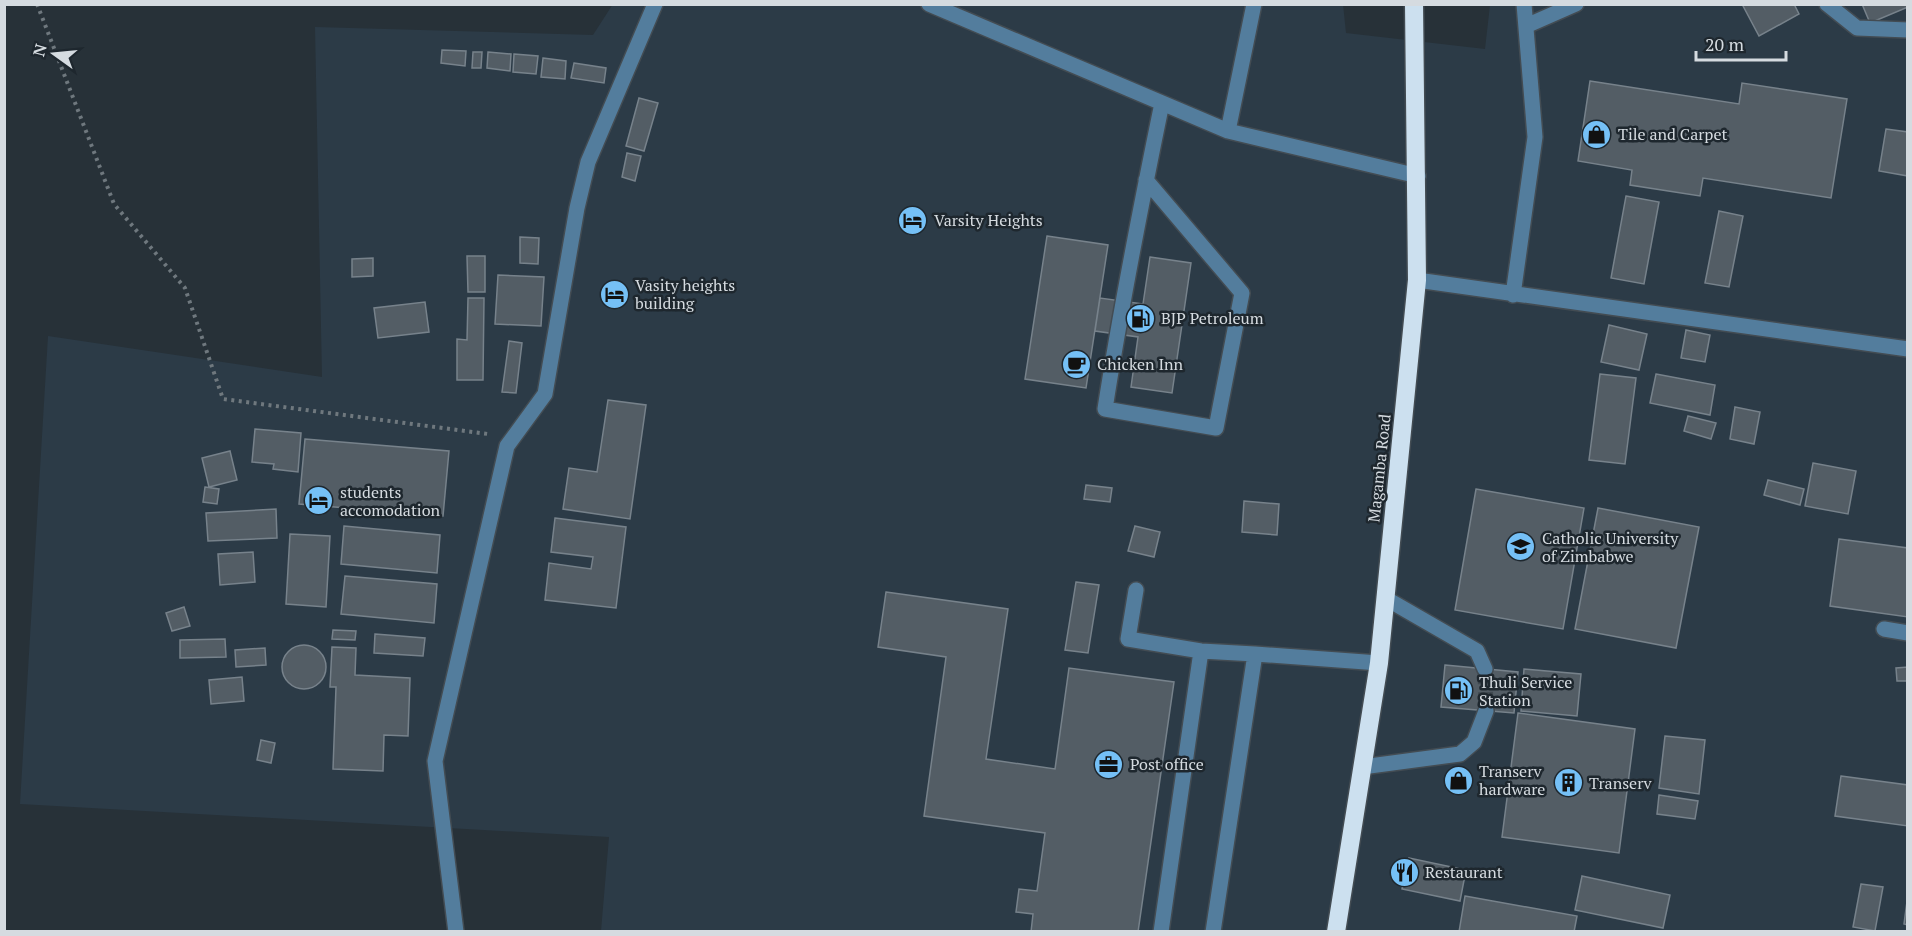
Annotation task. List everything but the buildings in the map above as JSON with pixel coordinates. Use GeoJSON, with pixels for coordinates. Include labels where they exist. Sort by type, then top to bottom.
{"type":"FeatureCollection","features":[{"type":"Feature","properties":{"kind":"highway","name":"Magamba Road"},"geometry":{"type":"LineString","coordinates":[[1336,932],[1379,663],[1417,280],[1418,176],[1414,4]]}},
{"type":"Feature","properties":{"kind":"street"},"geometry":{"type":"LineString","coordinates":[[456,932],[435,762],[507,446],[545,394],[577,208],[588,162],[655,4]]}},
{"type":"Feature","properties":{"kind":"street"},"geometry":{"type":"LineString","coordinates":[[929,4],[960,10],[1228,131],[1418,176]]}},
{"type":"Feature","properties":{"kind":"street"},"geometry":{"type":"LineString","coordinates":[[1228,131],[1254,4]]}},
{"type":"Feature","properties":{"kind":"street"},"geometry":{"type":"LineString","coordinates":[[1513,295],[1535,137],[1524,4]]}},
{"type":"Feature","properties":{"kind":"street"},"geometry":{"type":"LineString","coordinates":[[1526,26],[1576,4]]}},
{"type":"Feature","properties":{"kind":"street"},"geometry":{"type":"LineString","coordinates":[[1827,4],[1857,28],[1908,30]]}},
{"type":"Feature","properties":{"kind":"street"},"geometry":{"type":"LineString","coordinates":[[1146,180],[1242,294],[1216,428],[1105,409],[1128,266],[1162,103]]}},
{"type":"Feature","properties":{"kind":"street"},"geometry":{"type":"LineString","coordinates":[[1417,280],[1908,349]]}},
{"type":"Feature","properties":{"kind":"street"},"geometry":{"type":"LineString","coordinates":[[1136,590],[1128,639],[1201,651],[1379,663]]}},
{"type":"Feature","properties":{"kind":"street"},"geometry":{"type":"LineString","coordinates":[[1385,598],[1477,651],[1485,669]]}},
{"type":"Feature","properties":{"kind":"street"},"geometry":{"type":"LineString","coordinates":[[1884,629],[1908,633]]}},
{"type":"Feature","properties":{"kind":"street"},"geometry":{"type":"LineString","coordinates":[[1161,932],[1201,651]]}},
{"type":"Feature","properties":{"kind":"street"},"geometry":{"type":"LineString","coordinates":[[1213,932],[1255,654]]}},
{"type":"Feature","properties":{"kind":"street"},"geometry":{"type":"LineString","coordinates":[[1362,767],[1460,754],[1474,742],[1486,711]]}},
{"type":"Feature","properties":{"kind":"path"},"geometry":{"type":"LineString","coordinates":[[37,4],[114,204],[185,288],[223,399],[500,436],[507,446]]}},
{"type":"Feature","properties":{"kind":"shaded area"},"geometry":{"type":"Polygon","coordinates":[[[613,4],[1343,4],[1346,33],[1485,49],[1490,5],[1907,5],[1907,931],[601,931],[609,837],[20,804],[48,336],[322,377],[315,27],[593,35],[613,4]]]}},
{"type":"Feature","properties":{"kind":"tunnel"},"geometry":{"type":"LineString","coordinates":[[1485,669],[1486,711]]}},
{"type":"Feature","properties":{"kind":"place","name":"Tile and Carpet"},"geometry":{"type":"Point","coordinates":[1597,134]}},
{"type":"Feature","properties":{"kind":"place","name":"Varsity Heights"},"geometry":{"type":"Point","coordinates":[913,220]}},
{"type":"Feature","properties":{"kind":"place","name":"Vasity heights building"},"geometry":{"type":"Point","coordinates":[614,294]}},
{"type":"Feature","properties":{"kind":"place","name":"BJP Petroleum"},"geometry":{"type":"Point","coordinates":[1140,318]}},
{"type":"Feature","properties":{"kind":"place","name":"Chicken Inn"},"geometry":{"type":"Point","coordinates":[1076,364]}},
{"type":"Feature","properties":{"kind":"place","name":"students accomodation"},"geometry":{"type":"Point","coordinates":[319,501]}},
{"type":"Feature","properties":{"kind":"place","name":"Catholic University of Zimbabwe"},"geometry":{"type":"Point","coordinates":[1521,547]}},
{"type":"Feature","properties":{"kind":"place","name":"Thuli Service Station"},"geometry":{"type":"Point","coordinates":[1458,691]}},
{"type":"Feature","properties":{"kind":"place","name":"Post office"},"geometry":{"type":"Point","coordinates":[1109,764]}},
{"type":"Feature","properties":{"kind":"place","name":"Transerv hardware"},"geometry":{"type":"Point","coordinates":[1458,780]}},
{"type":"Feature","properties":{"kind":"place","name":"Transerv"},"geometry":{"type":"Point","coordinates":[1568,783]}},
{"type":"Feature","properties":{"kind":"place","name":"Restaurant"},"geometry":{"type":"Point","coordinates":[1404,872]}}]}
